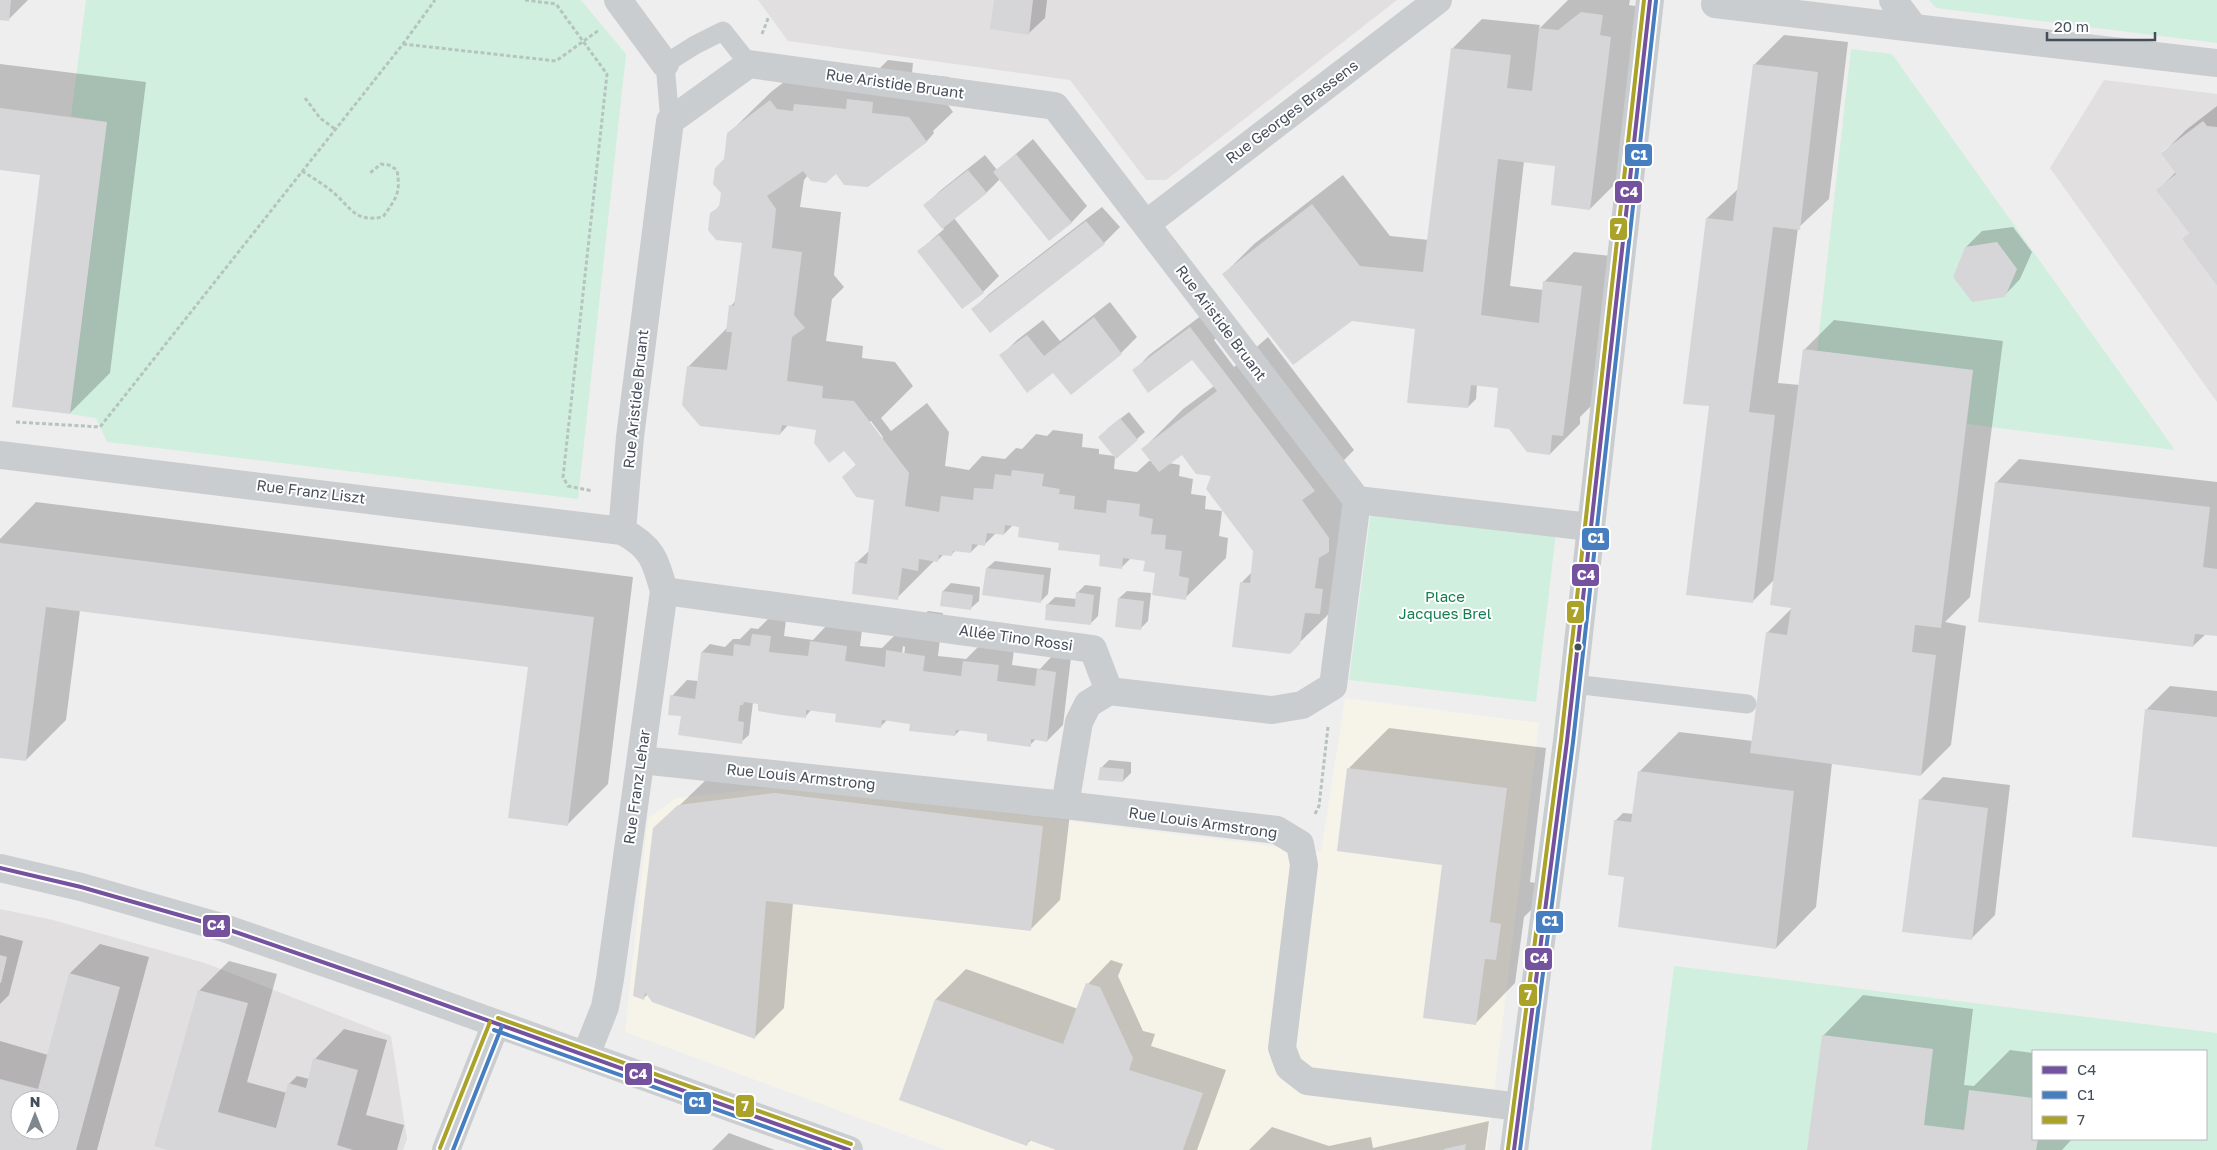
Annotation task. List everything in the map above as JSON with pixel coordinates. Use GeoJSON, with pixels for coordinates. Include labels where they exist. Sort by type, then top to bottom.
{"type":"FeatureCollection","features":[{"type":"Feature","properties":{"kind":"main road"},"geometry":{"type":"LineString","coordinates":[[0,868],[81,887],[221,927],[586,1055],[849,1150]]}},
{"type":"Feature","properties":{"kind":"street","name":"Rue Georges Brassens"},"geometry":{"type":"LineString","coordinates":[[1146,224],[1438,0]]}},
{"type":"Feature","properties":{"kind":"street"},"geometry":{"type":"LineString","coordinates":[[1514,1150],[1573,684],[1650,0]]}},
{"type":"Feature","properties":{"kind":"street"},"geometry":{"type":"LineString","coordinates":[[1894,0],[1914,28]]}},
{"type":"Feature","properties":{"kind":"street"},"geometry":{"type":"LineString","coordinates":[[1714,4],[2217,63]]}},
{"type":"Feature","properties":{"kind":"street"},"geometry":{"type":"LineString","coordinates":[[622,5],[665,64]]}},
{"type":"Feature","properties":{"kind":"street","name":"Rue Aristide Bruant"},"geometry":{"type":"LineString","coordinates":[[749,64],[1055,106],[1357,500]]}},
{"type":"Feature","properties":{"kind":"street"},"geometry":{"type":"LineString","coordinates":[[670,121],[749,64]]}},
{"type":"Feature","properties":{"kind":"street","name":"Rue Aristide Bruant"},"geometry":{"type":"LineString","coordinates":[[622,531],[630,437],[670,121]]}},
{"type":"Feature","properties":{"kind":"street","name":"Rue Franz Liszt"},"geometry":{"type":"LineString","coordinates":[[0,455],[622,531]]}},
{"type":"Feature","properties":{"kind":"street"},"geometry":{"type":"LineString","coordinates":[[1065,805],[1079,722],[1088,704],[1108,691],[1272,710],[1302,705],[1333,686],[1357,500],[1590,526]]}},
{"type":"Feature","properties":{"kind":"street","name":"Rue Franz Lehar"},"geometry":{"type":"LineString","coordinates":[[586,1055],[604,1008],[610,979],[664,590],[656,562],[642,542],[622,531]]}},
{"type":"Feature","properties":{"kind":"street","name":"Allée Tino Rossi"},"geometry":{"type":"LineString","coordinates":[[664,590],[1093,648],[1108,691]]}},
{"type":"Feature","properties":{"kind":"street","name":"Rue Louis Armstrong"},"geometry":{"type":"LineString","coordinates":[[641,760],[1065,805],[1277,830],[1300,844]]}},
{"type":"Feature","properties":{"kind":"street"},"geometry":{"type":"LineString","coordinates":[[1300,844],[1304,865],[1282,1048],[1289,1067],[1307,1081],[1520,1107]]}},
{"type":"Feature","properties":{"kind":"street"},"geometry":{"type":"LineString","coordinates":[[446,1150],[496,1024]]}},
{"type":"Feature","properties":{"kind":"lane"},"geometry":{"type":"LineString","coordinates":[[670,121],[665,64],[723,31],[749,64]]}},
{"type":"Feature","properties":{"kind":"lane"},"geometry":{"type":"LineString","coordinates":[[1573,684],[1747,704]]}},
{"type":"Feature","properties":{"kind":"path"},"geometry":{"type":"LineString","coordinates":[[9,421],[100,427],[403,44],[435,0]]}},
{"type":"Feature","properties":{"kind":"path"},"geometry":{"type":"LineString","coordinates":[[525,0],[556,4],[607,74],[563,478],[568,486],[626,497]]}},
{"type":"Feature","properties":{"kind":"path"},"geometry":{"type":"LineString","coordinates":[[403,44],[556,60],[583,41],[622,5]]}},
{"type":"Feature","properties":{"kind":"path"},"geometry":{"type":"LineString","coordinates":[[305,98],[320,118],[335,129]]}},
{"type":"Feature","properties":{"kind":"path"},"geometry":{"type":"LineString","coordinates":[[302,171],[334,193],[352,212],[369,220],[383,217],[396,198],[400,186],[397,170],[389,165],[381,164],[370,173]]}},
{"type":"Feature","properties":{"kind":"path"},"geometry":{"type":"LineString","coordinates":[[1300,844],[1319,806],[1333,686]]}},
{"type":"Feature","properties":{"kind":"shaded area"},"geometry":{"type":"Polygon","coordinates":[[[758,0],[1397,0],[1166,180],[1146,180],[1070,80],[788,41],[758,0]]]}},
{"type":"Feature","properties":{"kind":"shaded area"},"geometry":{"type":"Polygon","coordinates":[[[2104,80],[2217,94],[2217,127],[2207,126],[2203,121],[2161,152],[2176,174],[2157,190],[2189,233],[2182,239],[2217,286],[2217,402],[2050,168],[2104,80]]]}},
{"type":"Feature","properties":{"kind":"shaded area"},"geometry":{"type":"Polygon","coordinates":[[[1345,698],[1539,723],[1487,1150],[946,1150],[625,1032],[648,818],[676,798],[784,786],[1321,852],[1345,698]]]}},
{"type":"Feature","properties":{"kind":"shaded area"},"geometry":{"type":"Polygon","coordinates":[[[0,909],[53,920],[205,963],[391,1036],[407,1139],[403,1150],[0,1150],[0,909]]]}},
{"type":"Feature","properties":{"kind":"green space"},"geometry":{"type":"Polygon","coordinates":[[[86,0],[581,0],[626,54],[578,499],[107,442],[96,418],[70,414],[106,122],[71,116],[86,0]]]}},
{"type":"Feature","properties":{"kind":"green space"},"geometry":{"type":"Polygon","coordinates":[[[1929,0],[2217,0],[2217,43],[1936,8],[1929,0]]]}},
{"type":"Feature","properties":{"kind":"green space"},"geometry":{"type":"Polygon","coordinates":[[[1851,49],[1892,54],[2175,450],[1967,424],[1973,370],[1817,351],[1851,49]],[[1997,242],[1965,247],[1953,277],[2005,297],[2017,269],[1997,242]]]}},
{"type":"Feature","properties":{"kind":"green space","name":"Place Jacques Brel"},"geometry":{"type":"Polygon","coordinates":[[[1371,510],[1556,533],[1536,702],[1349,680],[1371,510]]]}},
{"type":"Feature","properties":{"kind":"green space"},"geometry":{"type":"Polygon","coordinates":[[[1674,966],[2217,1033],[2217,1150],[1651,1150],[1674,966]]]}},
{"type":"Feature","properties":{"kind":"building"},"geometry":{"type":"Polygon","coordinates":[[[0,0],[11,0],[9,21],[0,20],[0,0]]]}},
{"type":"Feature","properties":{"kind":"building"},"geometry":{"type":"Polygon","coordinates":[[[994,0],[1033,0],[1029,35],[990,29],[994,0]]]}},
{"type":"Feature","properties":{"kind":"building"},"geometry":{"type":"Polygon","coordinates":[[[1581,12],[1603,15],[1600,35],[1611,37],[1590,210],[1551,205],[1555,166],[1498,159],[1481,315],[1539,323],[1543,281],[1582,286],[1563,436],[1552,435],[1550,455],[1527,452],[1509,429],[1494,427],[1498,388],[1471,385],[1468,408],[1407,403],[1415,329],[1352,321],[1293,365],[1222,274],[1312,204],[1360,266],[1423,272],[1451,48],[1511,55],[1507,88],[1532,91],[1539,28],[1558,30],[1581,12]]]}},
{"type":"Feature","properties":{"kind":"building"},"geometry":{"type":"Polygon","coordinates":[[[1753,64],[1818,72],[1800,230],[1773,227],[1749,412],[1775,415],[1753,603],[1686,595],[1709,406],[1683,404],[1706,218],[1733,221],[1753,64]]]}},
{"type":"Feature","properties":{"kind":"building"},"geometry":{"type":"Polygon","coordinates":[[[847,99],[873,102],[872,113],[909,117],[927,142],[868,187],[844,185],[836,174],[826,183],[811,181],[803,171],[767,196],[776,209],[772,248],[802,252],[794,315],[805,328],[792,337],[787,381],[823,386],[822,398],[854,401],[909,473],[905,506],[939,512],[941,496],[973,500],[974,488],[993,489],[995,474],[1011,476],[1012,470],[1044,474],[1042,486],[1060,489],[1059,494],[1075,496],[1074,509],[1106,513],[1107,500],[1140,504],[1139,516],[1153,519],[1151,534],[1166,535],[1165,549],[1182,551],[1179,576],[1189,578],[1186,600],[1152,595],[1155,573],[1143,571],[1145,561],[1123,558],[1122,569],[1099,566],[1100,555],[1058,550],[1059,543],[1018,537],[1019,527],[1005,525],[1004,535],[987,533],[985,546],[972,544],[971,553],[953,551],[952,556],[939,555],[938,562],[919,559],[918,571],[902,568],[898,600],[852,594],[855,562],[867,564],[874,500],[856,497],[842,477],[856,465],[844,451],[829,463],[814,443],[816,430],[782,425],[780,435],[700,426],[682,405],[687,366],[727,370],[732,332],[726,332],[729,305],[734,306],[742,243],[716,240],[708,230],[710,213],[719,207],[721,193],[713,184],[715,168],[724,159],[727,133],[770,100],[777,109],[793,111],[794,104],[846,109],[847,99]]]}},
{"type":"Feature","properties":{"kind":"building"},"geometry":{"type":"Polygon","coordinates":[[[0,108],[107,122],[70,414],[12,407],[40,175],[0,170],[0,108]]]}},
{"type":"Feature","properties":{"kind":"building"},"geometry":{"type":"Polygon","coordinates":[[[2203,121],[2207,126],[2217,127],[2217,286],[2182,239],[2189,233],[2156,190],[2176,174],[2161,153],[2203,121]]]}},
{"type":"Feature","properties":{"kind":"building"},"geometry":{"type":"Polygon","coordinates":[[[1016,154],[1072,223],[1049,241],[993,172],[1016,154]]]}},
{"type":"Feature","properties":{"kind":"building"},"geometry":{"type":"Polygon","coordinates":[[[968,170],[987,193],[942,229],[923,205],[968,170]]]}},
{"type":"Feature","properties":{"kind":"building"},"geometry":{"type":"Polygon","coordinates":[[[1086,221],[1105,244],[990,333],[971,309],[1086,221]]]}},
{"type":"Feature","properties":{"kind":"building"},"geometry":{"type":"Polygon","coordinates":[[[939,235],[984,293],[962,309],[917,251],[939,235]]]}},
{"type":"Feature","properties":{"kind":"building"},"geometry":{"type":"Polygon","coordinates":[[[1997,242],[2017,269],[2005,297],[1972,302],[1953,277],[1965,247],[1997,242]]]}},
{"type":"Feature","properties":{"kind":"building"},"geometry":{"type":"Polygon","coordinates":[[[1094,317],[1122,354],[1071,395],[1053,373],[1027,393],[999,355],[1027,335],[1044,356],[1094,317]]]}},
{"type":"Feature","properties":{"kind":"building"},"geometry":{"type":"Polygon","coordinates":[[[1190,327],[1315,491],[1302,500],[1329,538],[1329,552],[1319,558],[1315,588],[1323,589],[1320,614],[1305,613],[1300,644],[1290,654],[1232,647],[1240,582],[1250,583],[1253,551],[1206,489],[1211,476],[1196,474],[1182,455],[1159,472],[1141,449],[1217,391],[1192,360],[1148,393],[1132,370],[1190,327]]]}},
{"type":"Feature","properties":{"kind":"building"},"geometry":{"type":"Polygon","coordinates":[[[1803,349],[1973,370],[1941,628],[1915,625],[1912,652],[1936,655],[1921,776],[1750,753],[1766,632],[1787,635],[1791,608],[1770,605],[1803,349]]]}},
{"type":"Feature","properties":{"kind":"building"},"geometry":{"type":"Polygon","coordinates":[[[1120,418],[1138,440],[1116,459],[1098,437],[1120,418]]]}},
{"type":"Feature","properties":{"kind":"building"},"geometry":{"type":"Polygon","coordinates":[[[1995,482],[2210,507],[2203,567],[2217,569],[2217,636],[2195,634],[2193,647],[1978,622],[1995,482]]]}},
{"type":"Feature","properties":{"kind":"building"},"geometry":{"type":"Polygon","coordinates":[[[0,543],[594,617],[568,826],[508,818],[528,667],[46,607],[26,761],[0,758],[0,543]]]}},
{"type":"Feature","properties":{"kind":"building"},"geometry":{"type":"Polygon","coordinates":[[[986,568],[1044,575],[1041,603],[982,595],[986,568]]]}},
{"type":"Feature","properties":{"kind":"building"},"geometry":{"type":"Polygon","coordinates":[[[942,591],[973,595],[971,610],[940,606],[942,591]]]}},
{"type":"Feature","properties":{"kind":"building"},"geometry":{"type":"Polygon","coordinates":[[[1076,592],[1094,595],[1091,625],[1045,620],[1046,604],[1075,607],[1076,592]]]}},
{"type":"Feature","properties":{"kind":"building"},"geometry":{"type":"Polygon","coordinates":[[[1118,598],[1144,601],[1141,630],[1115,627],[1118,598]]]}},
{"type":"Feature","properties":{"kind":"building"},"geometry":{"type":"Polygon","coordinates":[[[752,634],[771,636],[769,652],[808,656],[810,641],[847,646],[845,661],[885,667],[886,650],[925,656],[923,671],[961,676],[963,661],[999,665],[997,681],[1035,686],[1037,669],[1056,672],[1047,742],[1031,739],[1031,747],[987,741],[987,734],[956,730],[955,736],[909,731],[910,724],[882,720],[881,728],[835,722],[836,714],[806,710],[806,718],[781,715],[758,711],[758,704],[744,702],[743,705],[740,705],[738,721],[744,722],[742,744],[678,735],[681,716],[668,715],[670,695],[695,699],[701,652],[733,656],[734,644],[750,646],[752,634]]]}},
{"type":"Feature","properties":{"kind":"building"},"geometry":{"type":"Polygon","coordinates":[[[2145,709],[2217,717],[2217,847],[2132,837],[2145,709]]]}},
{"type":"Feature","properties":{"kind":"building"},"geometry":{"type":"Polygon","coordinates":[[[1100,767],[1124,769],[1123,782],[1098,780],[1100,767]]]}},
{"type":"Feature","properties":{"kind":"building"},"geometry":{"type":"Polygon","coordinates":[[[1347,768],[1507,788],[1490,922],[1501,924],[1496,960],[1485,959],[1476,1025],[1423,1018],[1442,865],[1337,851],[1347,768]]]}},
{"type":"Feature","properties":{"kind":"building"},"geometry":{"type":"Polygon","coordinates":[[[1638,771],[1794,791],[1776,949],[1618,927],[1624,877],[1608,875],[1614,820],[1631,822],[1638,771]]]}},
{"type":"Feature","properties":{"kind":"building"},"geometry":{"type":"Polygon","coordinates":[[[775,793],[1043,826],[1031,931],[766,901],[755,1039],[652,1002],[645,992],[644,1000],[633,996],[653,828],[678,805],[775,793]]]}},
{"type":"Feature","properties":{"kind":"building"},"geometry":{"type":"Polygon","coordinates":[[[1919,799],[1988,808],[1972,940],[1902,932],[1919,799]]]}},
{"type":"Feature","properties":{"kind":"building"},"geometry":{"type":"Polygon","coordinates":[[[0,955],[7,957],[1,983],[0,983],[0,955]]]}},
{"type":"Feature","properties":{"kind":"building"},"geometry":{"type":"Polygon","coordinates":[[[69,973],[120,987],[76,1150],[0,1150],[0,1079],[38,1089],[69,973]]]}},
{"type":"Feature","properties":{"kind":"building"},"geometry":{"type":"Polygon","coordinates":[[[1086,983],[1100,987],[1133,1058],[1129,1070],[1203,1093],[1183,1150],[1056,1150],[1029,1140],[1027,1146],[899,1100],[935,999],[1063,1044],[1086,983]]]}},
{"type":"Feature","properties":{"kind":"building"},"geometry":{"type":"Polygon","coordinates":[[[198,990],[248,1003],[218,1112],[276,1128],[288,1083],[306,1088],[313,1058],[358,1070],[337,1145],[353,1150],[168,1150],[154,1146],[198,990]]]}},
{"type":"Feature","properties":{"kind":"building"},"geometry":{"type":"Polygon","coordinates":[[[1822,1035],[1933,1049],[1924,1125],[1964,1130],[1969,1090],[2032,1098],[2032,1140],[2038,1140],[2036,1150],[1807,1150],[1822,1035]]]}},
{"type":"Feature","properties":{"kind":"building"},"geometry":{"type":"Polygon","coordinates":[[[1466,1144],[1465,1150],[1444,1150],[1444,1149],[1466,1144]]]}},
{"type":"Feature","properties":{"kind":"transit line","name":"7"},"geometry":{"type":"LineString","coordinates":[[1508,1149],[1561,740],[1644,0]]}},
{"type":"Feature","properties":{"kind":"transit line","name":"C4"},"geometry":{"type":"LineString","coordinates":[[1514,1150],[1567,741],[1650,0]]}},
{"type":"Feature","properties":{"kind":"transit line","name":"C1"},"geometry":{"type":"LineString","coordinates":[[1520,1150],[1573,742],[1656,1]]}},
{"type":"Feature","properties":{"kind":"transit line","name":"C4"},"geometry":{"type":"LineString","coordinates":[[0,868],[81,887],[221,927],[389,985],[849,1150]]}},
{"type":"Feature","properties":{"kind":"transit line","name":"7"},"geometry":{"type":"LineString","coordinates":[[498,1018],[851,1144]]}},
{"type":"Feature","properties":{"kind":"transit line","name":"7"},"geometry":{"type":"LineString","coordinates":[[440,1148],[490,1022]]}},
{"type":"Feature","properties":{"kind":"transit line","name":"C1"},"geometry":{"type":"LineString","coordinates":[[453,1150],[502,1026]]}},
{"type":"Feature","properties":{"kind":"transit line","name":"C1"},"geometry":{"type":"LineString","coordinates":[[494,1030],[830,1150]]}}]}
